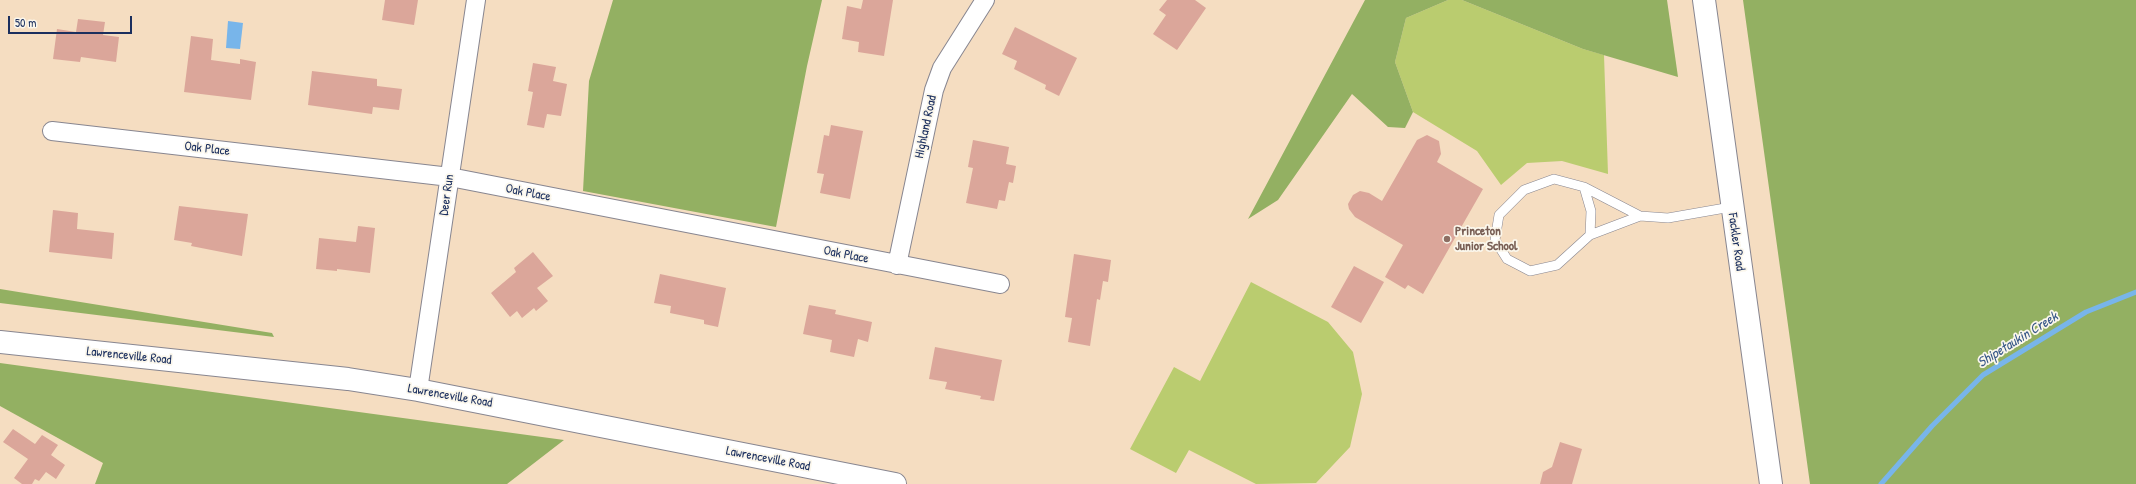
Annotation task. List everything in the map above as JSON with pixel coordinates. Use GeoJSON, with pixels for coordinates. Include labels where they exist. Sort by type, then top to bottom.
{"type":"FeatureCollection","features":[{"type":"Feature","properties":{"kind":"main road","name":"Fackler Road"},"geometry":{"type":"LineString","coordinates":[[1704,0],[1770,484]]}},
{"type":"Feature","properties":{"kind":"main road","name":"Lawrenceville Road"},"geometry":{"type":"LineString","coordinates":[[0,342],[348,379],[418,390],[895,484]]}},
{"type":"Feature","properties":{"kind":"street","name":"Deer Run"},"geometry":{"type":"LineString","coordinates":[[418,390],[476,0]]}},
{"type":"Feature","properties":{"kind":"street","name":"Highland Road"},"geometry":{"type":"LineString","coordinates":[[897,265],[934,90],[942,68],[986,0]]}},
{"type":"Feature","properties":{"kind":"street","name":"Oak Place"},"geometry":{"type":"LineString","coordinates":[[52,131],[450,177],[1000,284]]}},
{"type":"Feature","properties":{"kind":"lane"},"geometry":{"type":"LineString","coordinates":[[1640,216],[1590,236],[1557,265],[1530,271],[1507,259],[1495,240],[1499,215],[1524,190],[1554,179],[1584,187],[1640,216],[1668,218],[1732,207]]}},
{"type":"Feature","properties":{"kind":"lane"},"geometry":{"type":"LineString","coordinates":[[1584,187],[1591,211],[1590,236]]}},
{"type":"Feature","properties":{"kind":"green space"},"geometry":{"type":"Polygon","coordinates":[[[613,0],[822,0],[807,66],[776,227],[583,191],[589,81],[613,0]]]}},
{"type":"Feature","properties":{"kind":"green space"},"geometry":{"type":"Polygon","coordinates":[[[1365,0],[1448,0],[1406,18],[1395,62],[1413,112],[1405,128],[1388,127],[1352,94],[1278,200],[1248,219],[1365,0]]]}},
{"type":"Feature","properties":{"kind":"green space"},"geometry":{"type":"Polygon","coordinates":[[[1448,0],[1462,0],[1583,49],[1604,55],[1608,174],[1562,161],[1527,163],[1501,185],[1477,151],[1413,112],[1395,62],[1406,18],[1448,0]]]}},
{"type":"Feature","properties":{"kind":"green space"},"geometry":{"type":"Polygon","coordinates":[[[1462,0],[1667,0],[1678,77],[1583,49],[1462,0]]]}},
{"type":"Feature","properties":{"kind":"green space"},"geometry":{"type":"Polygon","coordinates":[[[1743,0],[2136,0],[2136,484],[1810,484],[1743,0]]]}},
{"type":"Feature","properties":{"kind":"green space"},"geometry":{"type":"Polygon","coordinates":[[[1251,282],[1328,322],[1353,352],[1362,394],[1350,447],[1316,483],[1256,484],[1189,450],[1176,473],[1130,449],[1174,367],[1200,381],[1251,282]]]}},
{"type":"Feature","properties":{"kind":"green space"},"geometry":{"type":"Polygon","coordinates":[[[0,289],[272,333],[274,337],[0,303],[0,289]]]}},
{"type":"Feature","properties":{"kind":"green space"},"geometry":{"type":"Polygon","coordinates":[[[0,363],[564,440],[507,484],[95,484],[103,463],[0,406],[0,363]]]}},
{"type":"Feature","properties":{"kind":"water"},"geometry":{"type":"Polygon","coordinates":[[[228,21],[243,23],[240,49],[226,48],[228,21]]]}},
{"type":"Feature","properties":{"kind":"building"},"geometry":{"type":"Polygon","coordinates":[[[385,0],[418,0],[414,25],[382,20],[385,0]]]}},
{"type":"Feature","properties":{"kind":"building"},"geometry":{"type":"Polygon","coordinates":[[[863,0],[893,0],[884,56],[858,52],[859,42],[842,39],[847,6],[861,9],[863,0]]]}},
{"type":"Feature","properties":{"kind":"building"},"geometry":{"type":"Polygon","coordinates":[[[1167,0],[1195,0],[1206,8],[1177,50],[1153,34],[1166,15],[1159,10],[1167,0]]]}},
{"type":"Feature","properties":{"kind":"building"},"geometry":{"type":"Polygon","coordinates":[[[78,19],[105,22],[103,35],[119,37],[116,62],[81,57],[80,62],[53,59],[57,29],[76,32],[78,19]]]}},
{"type":"Feature","properties":{"kind":"building"},"geometry":{"type":"Polygon","coordinates":[[[1015,27],[1077,58],[1059,96],[1045,89],[1046,85],[1014,69],[1017,61],[1002,54],[1015,27]]]}},
{"type":"Feature","properties":{"kind":"building"},"geometry":{"type":"Polygon","coordinates":[[[191,36],[213,39],[211,60],[240,64],[240,59],[256,62],[251,100],[184,92],[191,36]]]}},
{"type":"Feature","properties":{"kind":"building"},"geometry":{"type":"Polygon","coordinates":[[[533,63],[556,67],[553,81],[567,84],[561,116],[547,114],[544,128],[527,125],[533,92],[528,91],[533,63]]]}},
{"type":"Feature","properties":{"kind":"building"},"geometry":{"type":"Polygon","coordinates":[[[312,71],[377,79],[377,86],[402,89],[399,110],[373,107],[372,114],[308,105],[312,71]]]}},
{"type":"Feature","properties":{"kind":"building"},"geometry":{"type":"Polygon","coordinates":[[[831,125],[863,131],[850,199],[820,193],[824,174],[817,173],[824,135],[829,136],[831,125]]]}},
{"type":"Feature","properties":{"kind":"building","name":"Princeton Junior School"},"geometry":{"type":"Polygon","coordinates":[[[1427,135],[1439,141],[1441,154],[1437,162],[1483,189],[1423,294],[1408,285],[1405,289],[1385,277],[1403,245],[1355,217],[1349,209],[1348,204],[1353,195],[1360,191],[1369,193],[1382,201],[1417,140],[1427,135]]]}},
{"type":"Feature","properties":{"kind":"building"},"geometry":{"type":"Polygon","coordinates":[[[973,140],[1009,147],[1006,164],[1016,166],[1013,183],[1009,182],[1005,201],[999,200],[997,209],[966,203],[973,168],[968,167],[973,140]]]}},
{"type":"Feature","properties":{"kind":"building"},"geometry":{"type":"Polygon","coordinates":[[[179,206],[248,214],[242,256],[191,246],[192,243],[174,240],[179,206]]]}},
{"type":"Feature","properties":{"kind":"building"},"geometry":{"type":"Polygon","coordinates":[[[53,210],[78,213],[77,229],[114,233],[112,259],[49,252],[53,210]]]}},
{"type":"Feature","properties":{"kind":"building"},"geometry":{"type":"Polygon","coordinates":[[[358,226],[375,228],[370,273],[337,269],[337,271],[316,269],[319,238],[356,242],[358,226]]]}},
{"type":"Feature","properties":{"kind":"building"},"geometry":{"type":"Polygon","coordinates":[[[533,252],[553,276],[537,288],[548,301],[536,311],[534,308],[522,318],[517,311],[510,317],[491,293],[516,272],[514,268],[533,252]]]}},
{"type":"Feature","properties":{"kind":"building"},"geometry":{"type":"Polygon","coordinates":[[[1074,254],[1111,260],[1108,282],[1103,281],[1100,300],[1097,299],[1090,346],[1068,342],[1072,318],[1065,317],[1074,254]]]}},
{"type":"Feature","properties":{"kind":"building"},"geometry":{"type":"Polygon","coordinates":[[[1354,266],[1384,282],[1361,323],[1331,307],[1354,266]]]}},
{"type":"Feature","properties":{"kind":"building"},"geometry":{"type":"Polygon","coordinates":[[[660,274],[726,288],[718,327],[704,324],[704,320],[670,313],[671,306],[654,303],[660,274]]]}},
{"type":"Feature","properties":{"kind":"building"},"geometry":{"type":"Polygon","coordinates":[[[809,305],[836,310],[835,314],[872,322],[868,342],[858,339],[854,357],[830,352],[832,340],[803,334],[809,305]]]}},
{"type":"Feature","properties":{"kind":"building"},"geometry":{"type":"Polygon","coordinates":[[[935,347],[1002,360],[994,401],[980,399],[981,396],[945,389],[947,382],[929,379],[935,347]]]}},
{"type":"Feature","properties":{"kind":"building"},"geometry":{"type":"Polygon","coordinates":[[[13,429],[35,444],[42,435],[58,445],[51,455],[65,465],[56,479],[46,472],[39,481],[35,479],[32,484],[22,484],[14,478],[28,459],[3,442],[13,429]]]}},
{"type":"Feature","properties":{"kind":"building"},"geometry":{"type":"Polygon","coordinates":[[[1560,442],[1582,449],[1572,484],[1540,484],[1543,472],[1552,467],[1560,442]]]}},
{"type":"Feature","properties":{"kind":"waterway","name":"Shipetaukin Creek"},"geometry":{"type":"LineString","coordinates":[[1881,484],[1932,426],[1983,375],[2086,312],[2136,292]]}},
{"type":"Feature","properties":{"kind":"place","name":"Princeton Junior School"},"geometry":{"type":"Point","coordinates":[1447,239]}}]}
